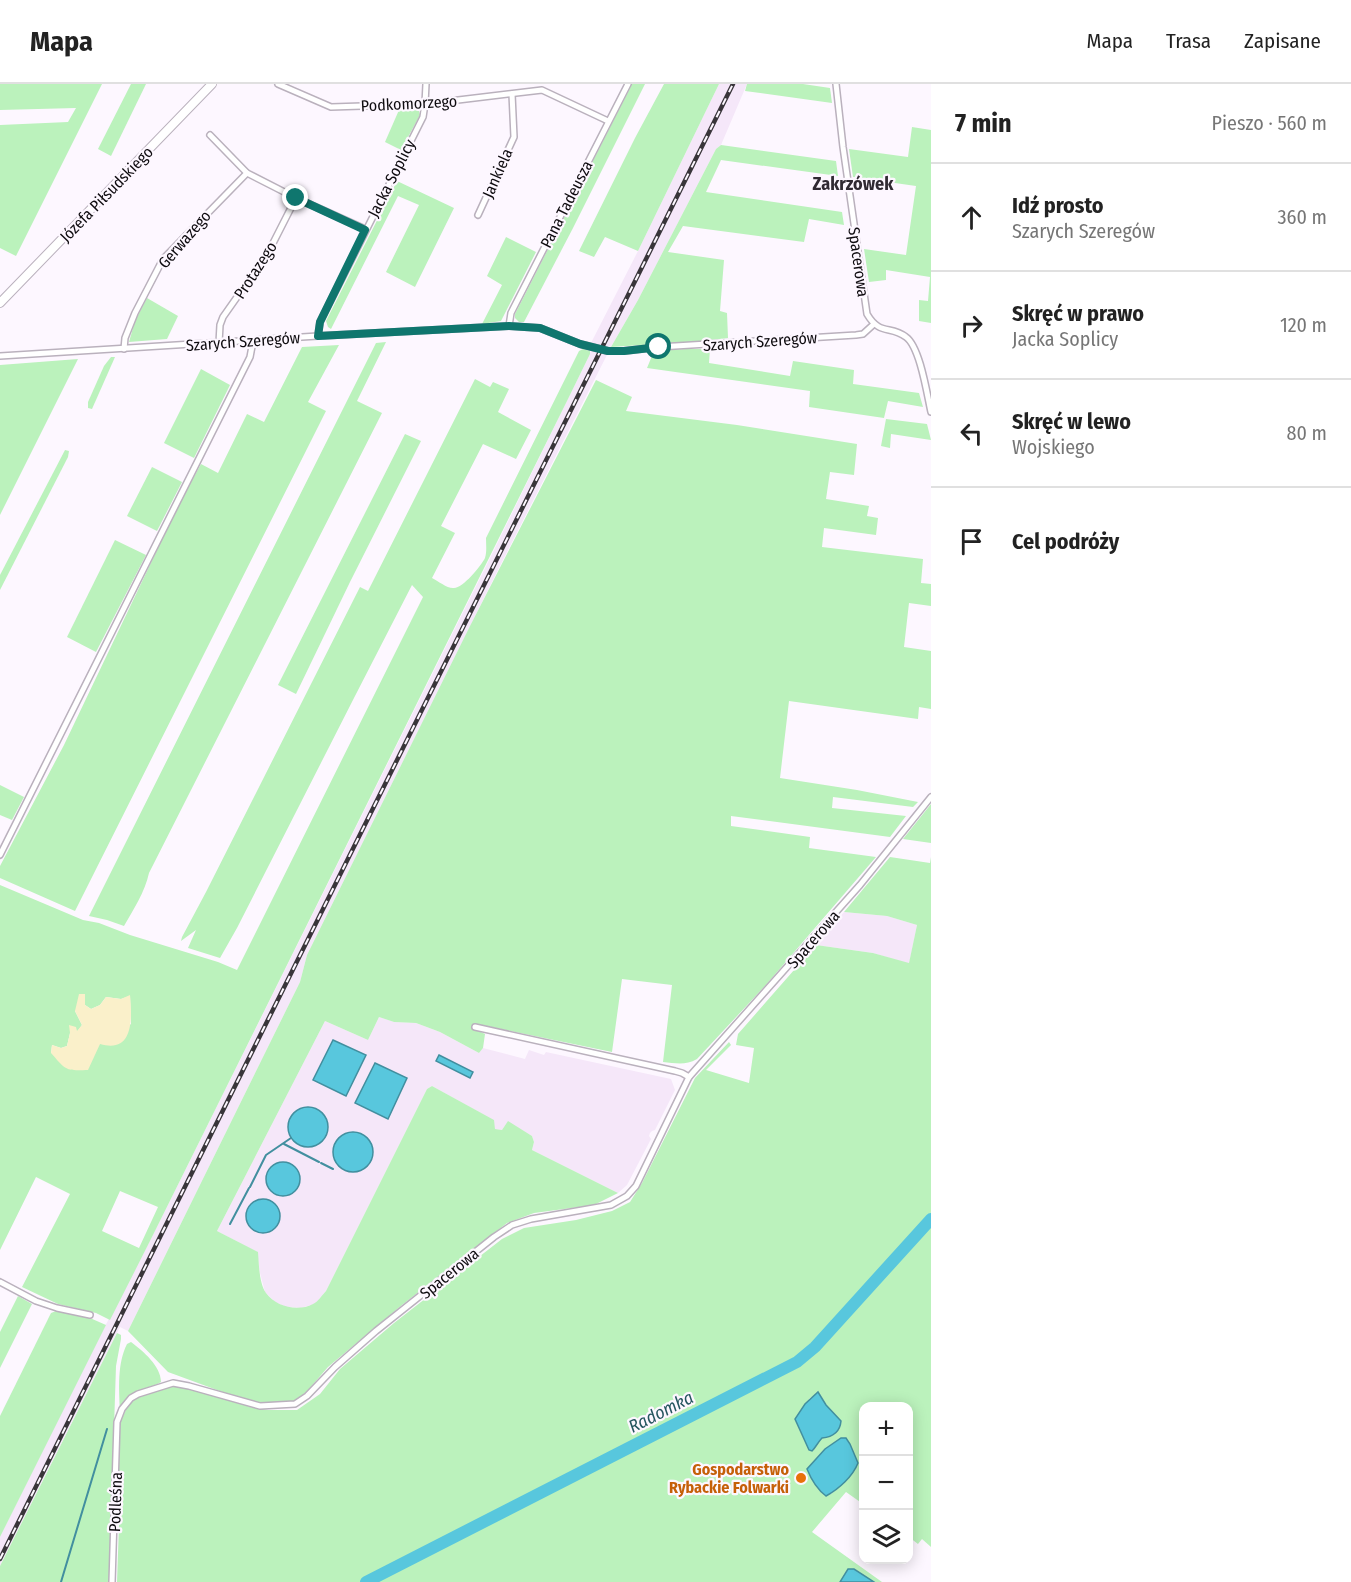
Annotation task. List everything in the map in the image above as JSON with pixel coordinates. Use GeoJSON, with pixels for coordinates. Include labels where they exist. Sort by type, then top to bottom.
{"type":"FeatureCollection","features":[{"type":"Feature","properties":{"kind":"street","name":"Józefa Piłsudskiego"},"geometry":{"type":"LineString","coordinates":[[0,303],[212,84]]}},
{"type":"Feature","properties":{"kind":"street","name":"Podkomorzego"},"geometry":{"type":"LineString","coordinates":[[278,84],[331,107],[425,104],[542,90],[608,121]]}},
{"type":"Feature","properties":{"kind":"street","name":"Jacka Soplicy"},"geometry":{"type":"LineString","coordinates":[[318,336],[320,322],[423,117],[426,84]]}},
{"type":"Feature","properties":{"kind":"street","name":"Pana Tadeusza"},"geometry":{"type":"LineString","coordinates":[[509,326],[511,313],[628,84]]}},
{"type":"Feature","properties":{"kind":"street","name":"Spacerowa"},"geometry":{"type":"LineString","coordinates":[[836,84],[865,303],[867,314],[874,324]]}},
{"type":"Feature","properties":{"kind":"street","name":"Jankiela"},"geometry":{"type":"LineString","coordinates":[[478,215],[514,137],[513,94]]}},
{"type":"Feature","properties":{"kind":"street"},"geometry":{"type":"LineString","coordinates":[[210,135],[247,172],[365,230]]}},
{"type":"Feature","properties":{"kind":"street","name":"Gerwazego"},"geometry":{"type":"LineString","coordinates":[[124,349],[125,339],[135,313],[163,259],[247,172]]}},
{"type":"Feature","properties":{"kind":"street","name":"Protazego"},"geometry":{"type":"LineString","coordinates":[[219,343],[223,317],[268,253],[296,198]]}},
{"type":"Feature","properties":{"kind":"street","name":"Szarych Szeregów"},"geometry":{"type":"LineString","coordinates":[[0,356],[509,326],[540,328],[580,344],[608,351],[624,351],[855,335],[863,334],[874,324]]}},
{"type":"Feature","properties":{"kind":"street"},"geometry":{"type":"LineString","coordinates":[[874,324],[884,330],[900,333],[912,343],[931,412]]}},
{"type":"Feature","properties":{"kind":"street"},"geometry":{"type":"LineString","coordinates":[[0,855],[245,368],[253,340]]}},
{"type":"Feature","properties":{"kind":"street","name":"Spacerowa"},"geometry":{"type":"LineString","coordinates":[[117,1422],[122,1409],[131,1398],[167,1384],[181,1383],[260,1406],[295,1404],[307,1396],[335,1367],[376,1331],[512,1225],[611,1205],[627,1196],[636,1186],[689,1077],[861,885],[931,797]]}},
{"type":"Feature","properties":{"kind":"street"},"geometry":{"type":"LineString","coordinates":[[474,1027],[679,1072],[689,1077]]}},
{"type":"Feature","properties":{"kind":"street"},"geometry":{"type":"LineString","coordinates":[[0,1282],[36,1301],[90,1315]]}},
{"type":"Feature","properties":{"kind":"street","name":"Podleśna"},"geometry":{"type":"LineString","coordinates":[[112,1582],[117,1422]]}},
{"type":"Feature","properties":{"kind":"shaded area"},"geometry":{"type":"Polygon","coordinates":[[[719,84],[747,84],[721,145],[716,149],[638,300],[611,347],[496,574],[307,955],[300,982],[128,1331],[120,1327],[0,1566],[0,1537],[494,550],[590,354],[592,341],[719,84]]]}},
{"type":"Feature","properties":{"kind":"shaded area"},"geometry":{"type":"Polygon","coordinates":[[[844,912],[887,916],[917,925],[909,964],[873,953],[816,945],[844,912]]]}},
{"type":"Feature","properties":{"kind":"shaded area"},"geometry":{"type":"Polygon","coordinates":[[[379,1017],[394,1022],[416,1023],[440,1032],[479,1053],[483,1048],[525,1059],[529,1050],[544,1055],[546,1052],[671,1079],[675,1090],[655,1130],[650,1133],[651,1139],[627,1185],[618,1193],[532,1150],[534,1142],[532,1136],[508,1122],[502,1130],[495,1129],[493,1120],[432,1086],[427,1089],[326,1291],[315,1304],[301,1308],[286,1307],[275,1302],[265,1292],[257,1252],[217,1231],[325,1021],[368,1040],[379,1017]]]}},
{"type":"Feature","properties":{"kind":"green space"},"geometry":{"type":"Polygon","coordinates":[[[0,84],[102,84],[16,256],[0,248],[0,125],[68,122],[76,108],[0,110],[0,84]]]}},
{"type":"Feature","properties":{"kind":"green space"},"geometry":{"type":"Polygon","coordinates":[[[131,84],[146,84],[111,156],[98,149],[131,84]]]}},
{"type":"Feature","properties":{"kind":"green space"},"geometry":{"type":"Polygon","coordinates":[[[632,84],[645,84],[524,322],[519,322],[515,314],[632,84]]]}},
{"type":"Feature","properties":{"kind":"green space"},"geometry":{"type":"Polygon","coordinates":[[[664,84],[719,84],[638,251],[605,237],[594,257],[579,251],[635,138],[664,84]]]}},
{"type":"Feature","properties":{"kind":"green space"},"geometry":{"type":"Polygon","coordinates":[[[747,84],[803,84],[830,88],[832,103],[745,91],[747,84]]]}},
{"type":"Feature","properties":{"kind":"green space"},"geometry":{"type":"Polygon","coordinates":[[[399,110],[419,111],[420,115],[401,150],[385,142],[399,110]]]}},
{"type":"Feature","properties":{"kind":"green space"},"geometry":{"type":"Polygon","coordinates":[[[912,127],[931,130],[931,323],[919,321],[919,300],[928,301],[930,277],[886,270],[886,280],[869,282],[864,249],[906,255],[916,186],[853,177],[849,149],[908,157],[912,127]]]}},
{"type":"Feature","properties":{"kind":"green space"},"geometry":{"type":"Polygon","coordinates":[[[721,145],[836,161],[838,176],[721,160],[706,192],[842,212],[844,225],[809,219],[804,242],[683,226],[668,252],[724,260],[720,311],[727,313],[728,338],[611,347],[638,300],[716,149],[721,145]]]}},
{"type":"Feature","properties":{"kind":"green space"},"geometry":{"type":"Polygon","coordinates":[[[397,181],[454,208],[415,287],[386,272],[419,205],[398,196],[331,329],[326,321],[397,181]]]}},
{"type":"Feature","properties":{"kind":"green space"},"geometry":{"type":"Polygon","coordinates":[[[506,237],[536,252],[501,321],[482,324],[502,285],[487,276],[506,237]]]}},
{"type":"Feature","properties":{"kind":"green space"},"geometry":{"type":"Polygon","coordinates":[[[147,298],[178,316],[167,339],[129,342],[135,321],[147,298]]]}},
{"type":"Feature","properties":{"kind":"green space"},"geometry":{"type":"Polygon","coordinates":[[[386,342],[357,401],[382,413],[149,873],[138,901],[124,926],[89,916],[376,343],[386,342]]]}},
{"type":"Feature","properties":{"kind":"green space"},"geometry":{"type":"Polygon","coordinates":[[[339,345],[308,402],[326,411],[75,911],[0,878],[0,866],[64,745],[180,502],[201,464],[218,473],[247,414],[264,422],[302,347],[339,345]]]}},
{"type":"Feature","properties":{"kind":"green space"},"geometry":{"type":"Polygon","coordinates":[[[583,349],[590,351],[590,354],[110,1320],[96,1313],[58,1304],[22,1287],[70,1194],[36,1177],[0,1250],[0,885],[83,920],[99,923],[237,970],[423,597],[412,585],[220,958],[188,948],[196,930],[181,941],[182,937],[360,587],[368,591],[475,379],[490,387],[493,382],[509,389],[498,412],[531,430],[516,459],[483,444],[441,526],[455,533],[432,578],[454,588],[471,576],[485,558],[486,538],[579,351],[583,349]],[[130,996],[121,999],[106,997],[100,1005],[91,1009],[85,1005],[75,1011],[82,1025],[77,1032],[70,1033],[67,1046],[61,1048],[52,1045],[51,1053],[100,1044],[131,1024],[130,996]],[[120,1191],[102,1231],[139,1248],[158,1207],[120,1191]]]}},
{"type":"Feature","properties":{"kind":"green space"},"geometry":{"type":"Polygon","coordinates":[[[710,349],[709,363],[790,376],[793,361],[854,370],[853,384],[919,393],[923,407],[888,401],[884,418],[809,407],[810,391],[647,368],[654,351],[710,349]]]}},
{"type":"Feature","properties":{"kind":"green space"},"geometry":{"type":"Polygon","coordinates":[[[111,357],[115,357],[92,409],[88,408],[88,402],[104,366],[111,357]]]}},
{"type":"Feature","properties":{"kind":"green space"},"geometry":{"type":"Polygon","coordinates":[[[78,359],[0,515],[0,365],[78,359]]]}},
{"type":"Feature","properties":{"kind":"green space"},"geometry":{"type":"Polygon","coordinates":[[[201,369],[230,385],[194,458],[164,443],[201,369]]]}},
{"type":"Feature","properties":{"kind":"green space"},"geometry":{"type":"Polygon","coordinates":[[[596,380],[632,397],[626,411],[737,425],[857,444],[854,475],[830,472],[826,499],[869,506],[867,516],[878,518],[876,535],[824,528],[822,547],[923,559],[921,583],[931,584],[931,606],[909,603],[904,647],[931,651],[931,709],[919,707],[918,719],[789,701],[780,778],[918,802],[913,807],[833,797],[832,808],[906,816],[890,837],[731,816],[731,826],[810,837],[809,848],[876,857],[765,986],[697,1059],[688,1063],[663,1062],[672,985],[622,979],[612,1052],[477,1024],[473,1028],[485,1034],[483,1048],[479,1053],[440,1032],[416,1023],[394,1022],[379,1017],[368,1040],[325,1021],[217,1231],[258,1252],[262,1284],[266,1293],[275,1302],[288,1307],[301,1308],[317,1302],[326,1291],[427,1089],[432,1086],[494,1120],[495,1129],[502,1130],[508,1121],[532,1136],[534,1142],[532,1150],[618,1193],[594,1205],[534,1213],[507,1223],[402,1305],[328,1367],[297,1400],[288,1403],[261,1403],[236,1397],[168,1372],[128,1331],[300,982],[307,955],[470,626],[596,380]]]}},
{"type":"Feature","properties":{"kind":"green space"},"geometry":{"type":"Polygon","coordinates":[[[886,419],[927,424],[931,440],[891,434],[890,448],[881,446],[886,419]]]}},
{"type":"Feature","properties":{"kind":"green space"},"geometry":{"type":"Polygon","coordinates":[[[405,434],[421,441],[296,694],[278,685],[405,434]]]}},
{"type":"Feature","properties":{"kind":"green space"},"geometry":{"type":"Polygon","coordinates":[[[65,450],[69,451],[68,457],[0,590],[0,575],[65,450]]]}},
{"type":"Feature","properties":{"kind":"green space"},"geometry":{"type":"Polygon","coordinates":[[[152,467],[182,482],[157,531],[127,516],[152,467]]]}},
{"type":"Feature","properties":{"kind":"green space"},"geometry":{"type":"Polygon","coordinates":[[[115,540],[146,555],[96,652],[67,637],[115,540]]]}},
{"type":"Feature","properties":{"kind":"green space"},"geometry":{"type":"Polygon","coordinates":[[[0,785],[24,797],[12,820],[0,815],[0,785]]]}},
{"type":"Feature","properties":{"kind":"green space"},"geometry":{"type":"Polygon","coordinates":[[[931,804],[931,843],[903,839],[931,804]]]}},
{"type":"Feature","properties":{"kind":"green space"},"geometry":{"type":"Polygon","coordinates":[[[890,857],[930,863],[931,857],[931,1547],[922,1539],[918,1544],[913,1540],[913,1402],[859,1402],[859,1501],[846,1492],[812,1532],[882,1582],[874,1582],[854,1570],[840,1582],[117,1582],[120,1496],[119,1425],[129,1403],[137,1397],[176,1384],[221,1396],[250,1407],[268,1410],[297,1410],[320,1394],[340,1369],[394,1323],[502,1239],[524,1228],[576,1220],[612,1211],[630,1202],[642,1183],[695,1078],[729,1042],[731,1045],[706,1070],[749,1083],[754,1048],[736,1045],[738,1034],[816,945],[873,953],[909,963],[917,925],[887,916],[844,912],[890,857]],[[819,1393],[810,1398],[795,1419],[809,1450],[812,1451],[825,1436],[837,1432],[840,1426],[841,1422],[819,1393]],[[838,1441],[825,1449],[808,1468],[822,1493],[831,1494],[846,1480],[858,1463],[850,1444],[838,1441]]]}},
{"type":"Feature","properties":{"kind":"green space"},"geometry":{"type":"Polygon","coordinates":[[[18,1296],[32,1304],[0,1368],[0,1332],[18,1296]]]}},
{"type":"Feature","properties":{"kind":"green space"},"geometry":{"type":"Polygon","coordinates":[[[56,1311],[90,1318],[106,1325],[0,1537],[0,1416],[51,1313],[56,1311]]]}},
{"type":"Feature","properties":{"kind":"green space"},"geometry":{"type":"Polygon","coordinates":[[[117,1333],[121,1335],[121,1339],[116,1366],[109,1582],[0,1582],[0,1566],[117,1333]]]}},
{"type":"Feature","properties":{"kind":"green space"},"geometry":{"type":"Polygon","coordinates":[[[131,1342],[155,1365],[161,1382],[136,1393],[129,1398],[120,1411],[120,1368],[127,1344],[131,1342]]]}},
{"type":"Feature","properties":{"kind":"sand"},"geometry":{"type":"Polygon","coordinates":[[[79,994],[85,994],[85,1005],[91,1009],[100,1005],[106,997],[121,999],[130,995],[130,1023],[125,1039],[111,1046],[100,1044],[88,1070],[66,1068],[51,1053],[52,1045],[61,1048],[67,1046],[69,1025],[76,1027],[77,1031],[82,1025],[75,1011],[79,994]]]}},
{"type":"Feature","properties":{"kind":"water"},"geometry":{"type":"Polygon","coordinates":[[[333,1040],[366,1055],[346,1096],[313,1080],[333,1040]]]}},
{"type":"Feature","properties":{"kind":"water"},"geometry":{"type":"Polygon","coordinates":[[[439,1055],[473,1072],[470,1078],[436,1061],[439,1055]]]}},
{"type":"Feature","properties":{"kind":"water"},"geometry":{"type":"Polygon","coordinates":[[[375,1063],[407,1078],[388,1119],[355,1103],[375,1063]]]}},
{"type":"Feature","properties":{"kind":"water"},"geometry":{"type":"Polygon","coordinates":[[[308,1107],[316,1108],[322,1113],[327,1119],[327,1135],[322,1141],[316,1146],[308,1147],[300,1146],[294,1141],[289,1135],[288,1127],[289,1119],[294,1113],[300,1108],[308,1107]]]}},
{"type":"Feature","properties":{"kind":"water"},"geometry":{"type":"Polygon","coordinates":[[[353,1132],[361,1133],[367,1138],[372,1144],[372,1160],[367,1166],[361,1171],[353,1172],[345,1171],[339,1166],[334,1160],[333,1152],[334,1144],[339,1138],[345,1133],[353,1132]]]}},
{"type":"Feature","properties":{"kind":"water"},"geometry":{"type":"Polygon","coordinates":[[[283,1162],[295,1167],[300,1179],[295,1191],[283,1196],[271,1191],[266,1179],[271,1167],[283,1162]]]}},
{"type":"Feature","properties":{"kind":"water"},"geometry":{"type":"Polygon","coordinates":[[[263,1199],[275,1204],[280,1216],[275,1228],[263,1233],[251,1228],[246,1216],[251,1204],[263,1199]]]}},
{"type":"Feature","properties":{"kind":"water"},"geometry":{"type":"Polygon","coordinates":[[[818,1392],[826,1405],[841,1421],[837,1431],[822,1438],[812,1451],[809,1450],[795,1419],[805,1404],[818,1392]]]}},
{"type":"Feature","properties":{"kind":"water"},"geometry":{"type":"Polygon","coordinates":[[[841,1438],[846,1438],[858,1463],[845,1482],[826,1496],[815,1484],[807,1469],[825,1449],[841,1438]]]}},
{"type":"Feature","properties":{"kind":"water"},"geometry":{"type":"Polygon","coordinates":[[[848,1569],[854,1569],[874,1582],[840,1582],[848,1569]]]}},
{"type":"Feature","properties":{"kind":"waterway"},"geometry":{"type":"LineString","coordinates":[[250,1187],[266,1155],[291,1138]]}},
{"type":"Feature","properties":{"kind":"waterway"},"geometry":{"type":"LineString","coordinates":[[284,1144],[319,1162]]}},
{"type":"Feature","properties":{"kind":"waterway"},"geometry":{"type":"LineString","coordinates":[[321,1163],[333,1169]]}},
{"type":"Feature","properties":{"kind":"waterway"},"geometry":{"type":"LineString","coordinates":[[230,1224],[249,1188]]}},
{"type":"Feature","properties":{"kind":"waterway","name":"Radomka"},"geometry":{"type":"LineString","coordinates":[[366,1582],[797,1362],[815,1347],[931,1219]]}},
{"type":"Feature","properties":{"kind":"waterway"},"geometry":{"type":"LineString","coordinates":[[61,1582],[107,1429]]}},
{"type":"Feature","properties":{"kind":"railway"},"geometry":{"type":"LineString","coordinates":[[0,1559],[733,84]]}},
{"type":"Feature","properties":{"kind":"place","name":"Gospodarstwo Rybackie Folwarki"},"geometry":{"type":"Point","coordinates":[801,1478]}},
{"type":"Feature","properties":{"kind":"district","name":"Zakrzówek"},"geometry":{"type":"Point","coordinates":[853,184]}},
{"type":"Feature","properties":{"kind":"route"},"geometry":{"type":"LineString","coordinates":[[296,198],[365,230],[320,322],[318,336],[509,326],[540,328],[580,344],[608,351],[659,347]]}}]}
